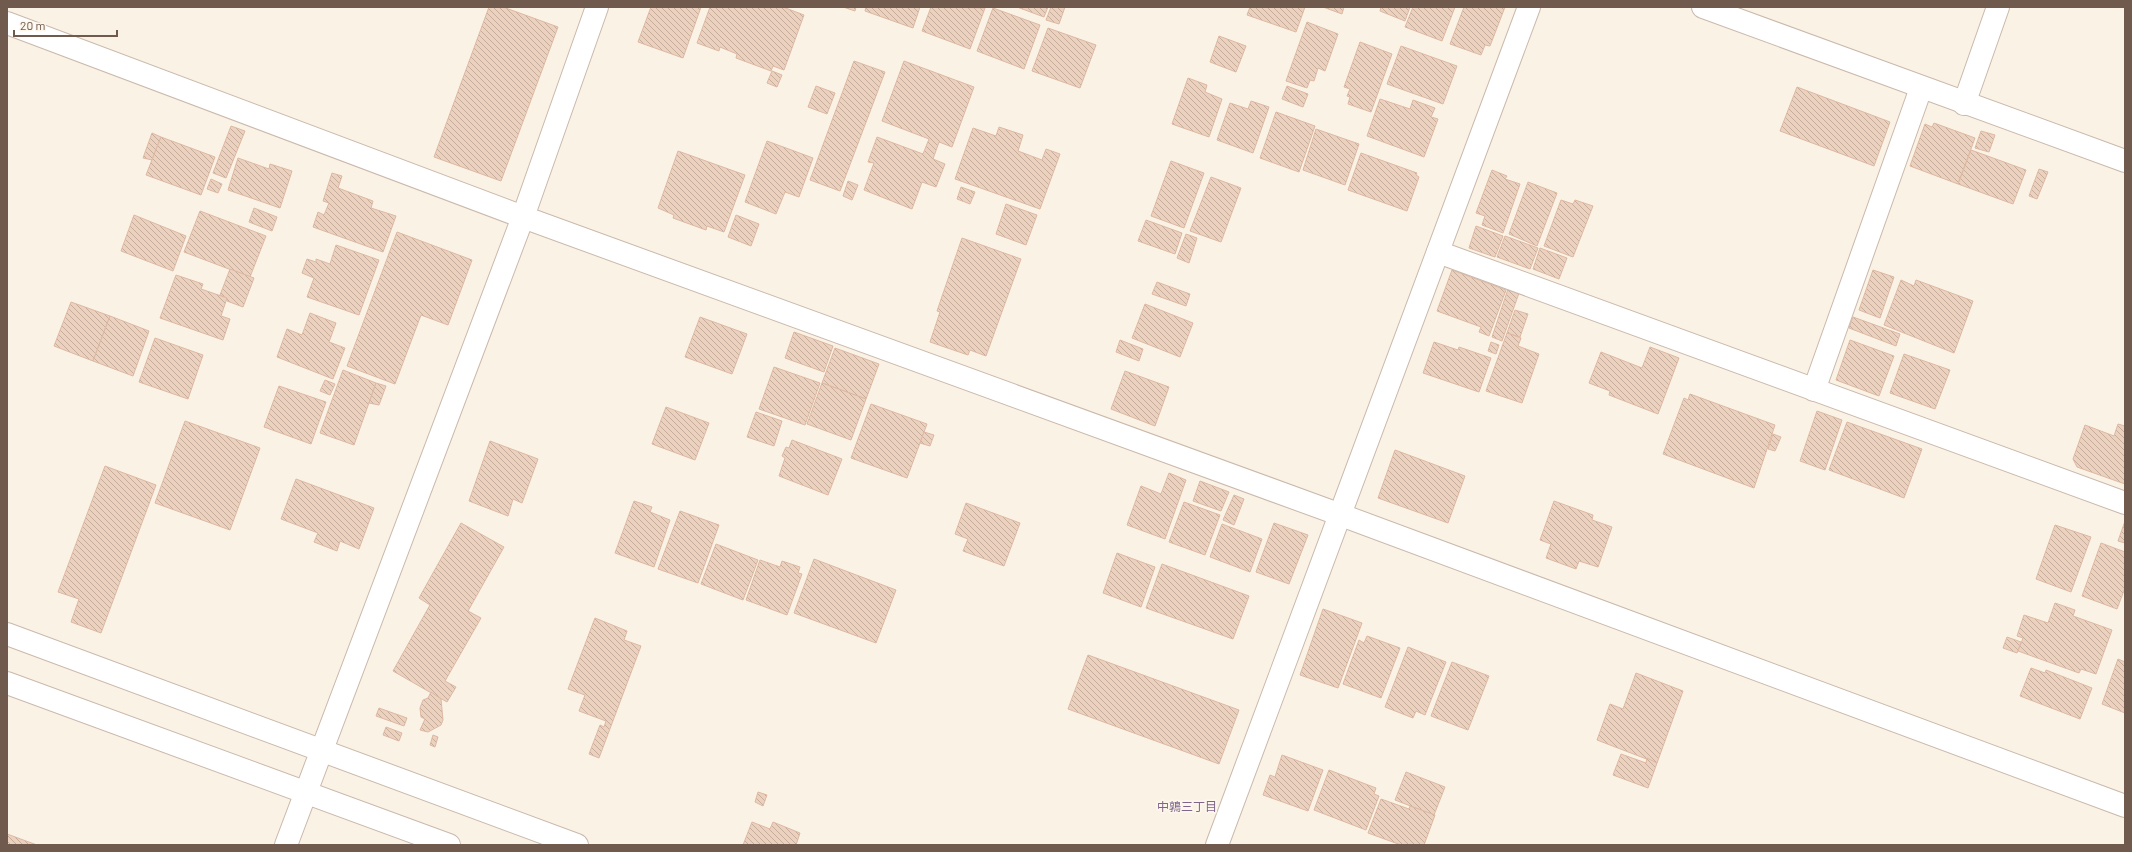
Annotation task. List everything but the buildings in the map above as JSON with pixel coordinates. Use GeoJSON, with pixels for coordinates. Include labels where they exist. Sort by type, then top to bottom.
{"type":"FeatureCollection","features":[{"type":"Feature","properties":{"kind":"street"},"geometry":{"type":"LineString","coordinates":[[286,845],[523,217],[597,7]]}},
{"type":"Feature","properties":{"kind":"street"},"geometry":{"type":"LineString","coordinates":[[1217,845],[1529,7]]}},
{"type":"Feature","properties":{"kind":"street"},"geometry":{"type":"LineString","coordinates":[[1703,7],[1964,104],[2125,161]]}},
{"type":"Feature","properties":{"kind":"street"},"geometry":{"type":"LineString","coordinates":[[1964,104],[1998,7]]}},
{"type":"Feature","properties":{"kind":"street"},"geometry":{"type":"LineString","coordinates":[[7,23],[523,217],[1341,515],[2125,806]]}},
{"type":"Feature","properties":{"kind":"street"},"geometry":{"type":"LineString","coordinates":[[1814,390],[1922,88]]}},
{"type":"Feature","properties":{"kind":"street"},"geometry":{"type":"LineString","coordinates":[[1438,252],[2125,503]]}},
{"type":"Feature","properties":{"kind":"street"},"geometry":{"type":"LineString","coordinates":[[7,634],[577,845]]}},
{"type":"Feature","properties":{"kind":"street"},"geometry":{"type":"LineString","coordinates":[[7,683],[449,845]]}},
{"type":"Feature","properties":{"kind":"district","name":"中鶉三丁目"},"geometry":{"type":"Point","coordinates":[1187,807]}}]}
